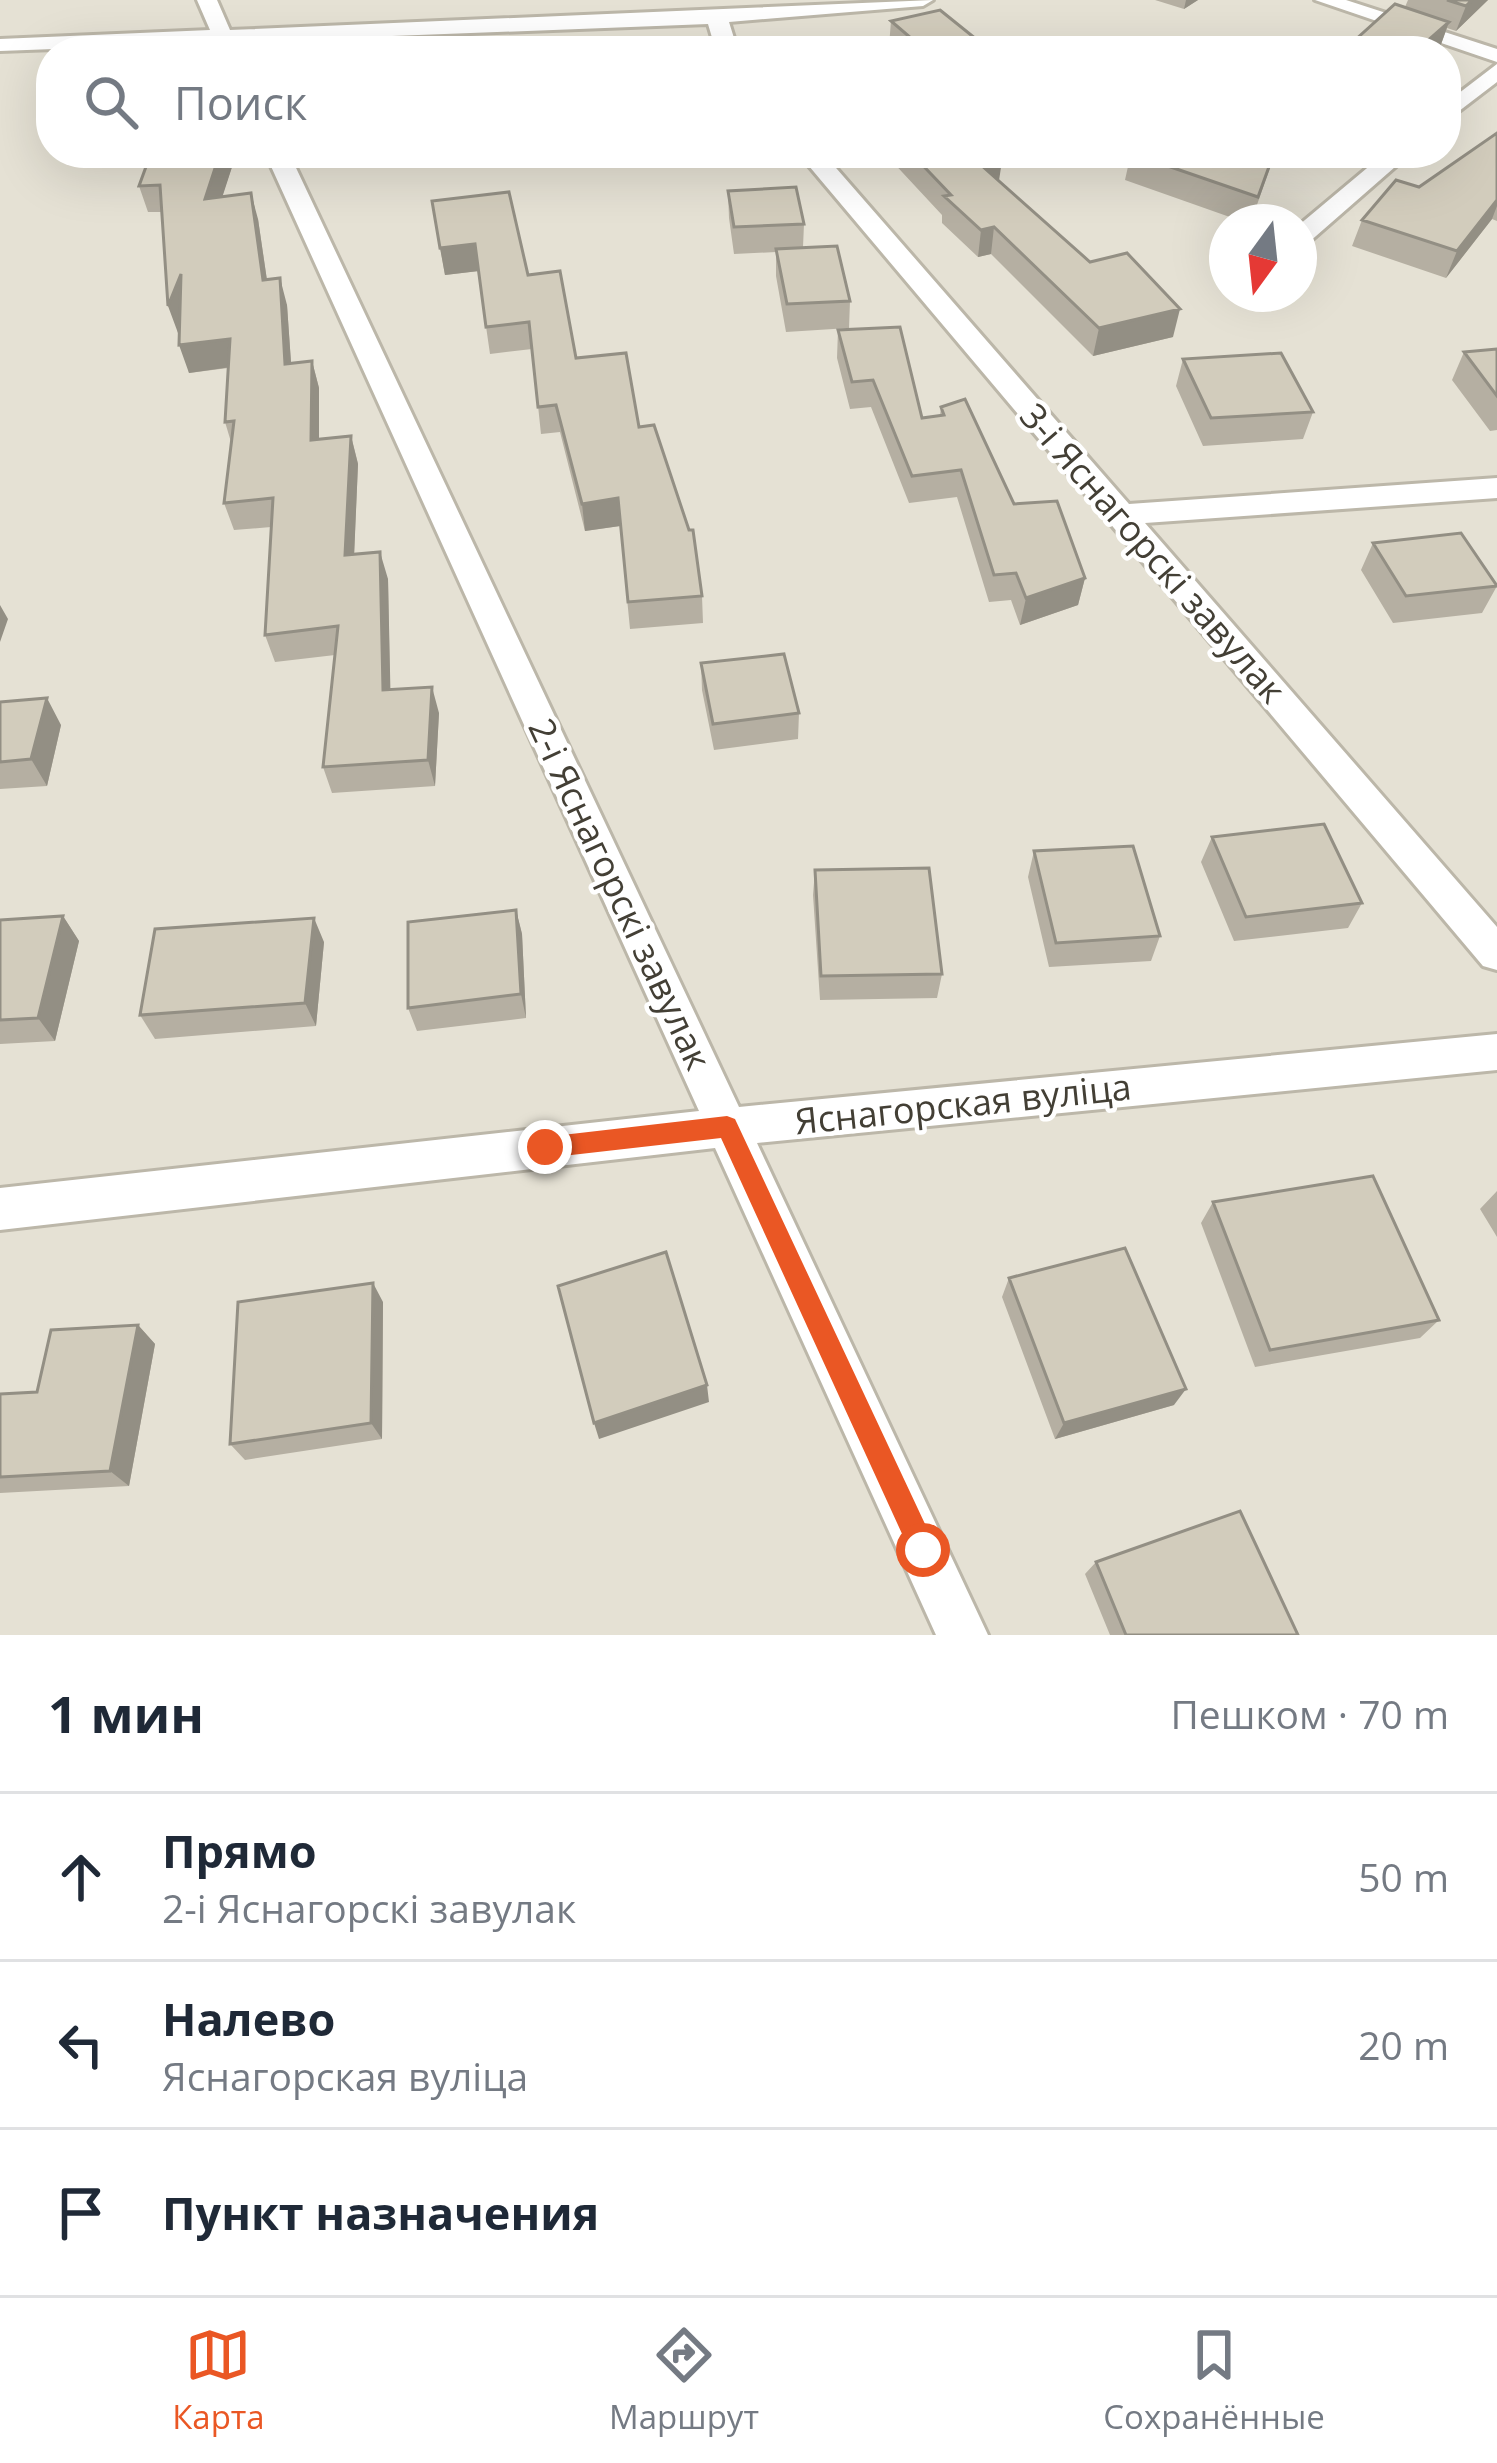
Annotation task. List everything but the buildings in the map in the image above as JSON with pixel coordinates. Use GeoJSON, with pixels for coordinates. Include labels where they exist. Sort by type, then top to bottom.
{"type":"FeatureCollection","features":[{"type":"Feature","properties":{"kind":"street"},"geometry":{"type":"LineString","coordinates":[[207,0],[223,36]]}},
{"type":"Feature","properties":{"kind":"street"},"geometry":{"type":"LineString","coordinates":[[366,36],[923,0]]}},
{"type":"Feature","properties":{"kind":"street"},"geometry":{"type":"LineString","coordinates":[[1324,0],[1435,36]]}},
{"type":"Feature","properties":{"kind":"street"},"geometry":{"type":"LineString","coordinates":[[716,16],[722,36]]}},
{"type":"Feature","properties":{"kind":"street"},"geometry":{"type":"LineString","coordinates":[[1461,44],[1497,56]]}},
{"type":"Feature","properties":{"kind":"street"},"geometry":{"type":"LineString","coordinates":[[0,45],[36,45]]}},
{"type":"Feature","properties":{"kind":"street"},"geometry":{"type":"LineString","coordinates":[[1461,101],[1497,70]]}},
{"type":"Feature","properties":{"kind":"street","name":"2-і Яснагорскі завулак"},"geometry":{"type":"LineString","coordinates":[[284,168],[962,1635]]}},
{"type":"Feature","properties":{"kind":"street","name":"3-і Яснагорскі завулак"},"geometry":{"type":"LineString","coordinates":[[823,168],[1497,953]]}},
{"type":"Feature","properties":{"kind":"street"},"geometry":{"type":"LineString","coordinates":[[1317,223],[1382,168]]}},
{"type":"Feature","properties":{"kind":"street"},"geometry":{"type":"LineString","coordinates":[[1120,515],[1497,488]]}},
{"type":"Feature","properties":{"kind":"street","name":"Яснагорская вуліца"},"geometry":{"type":"LineString","coordinates":[[0,1209],[727,1126],[1497,1052]]}},
{"type":"Feature","properties":{"kind":"shaded area"},"geometry":{"type":"Polygon","coordinates":[[[0,0],[1497,0],[1497,1635],[0,1635],[0,0]]]}},
{"type":"Feature","properties":{"kind":"route"},"geometry":{"type":"LineString","coordinates":[[545,1147],[727,1126],[923,1550]]}}]}
